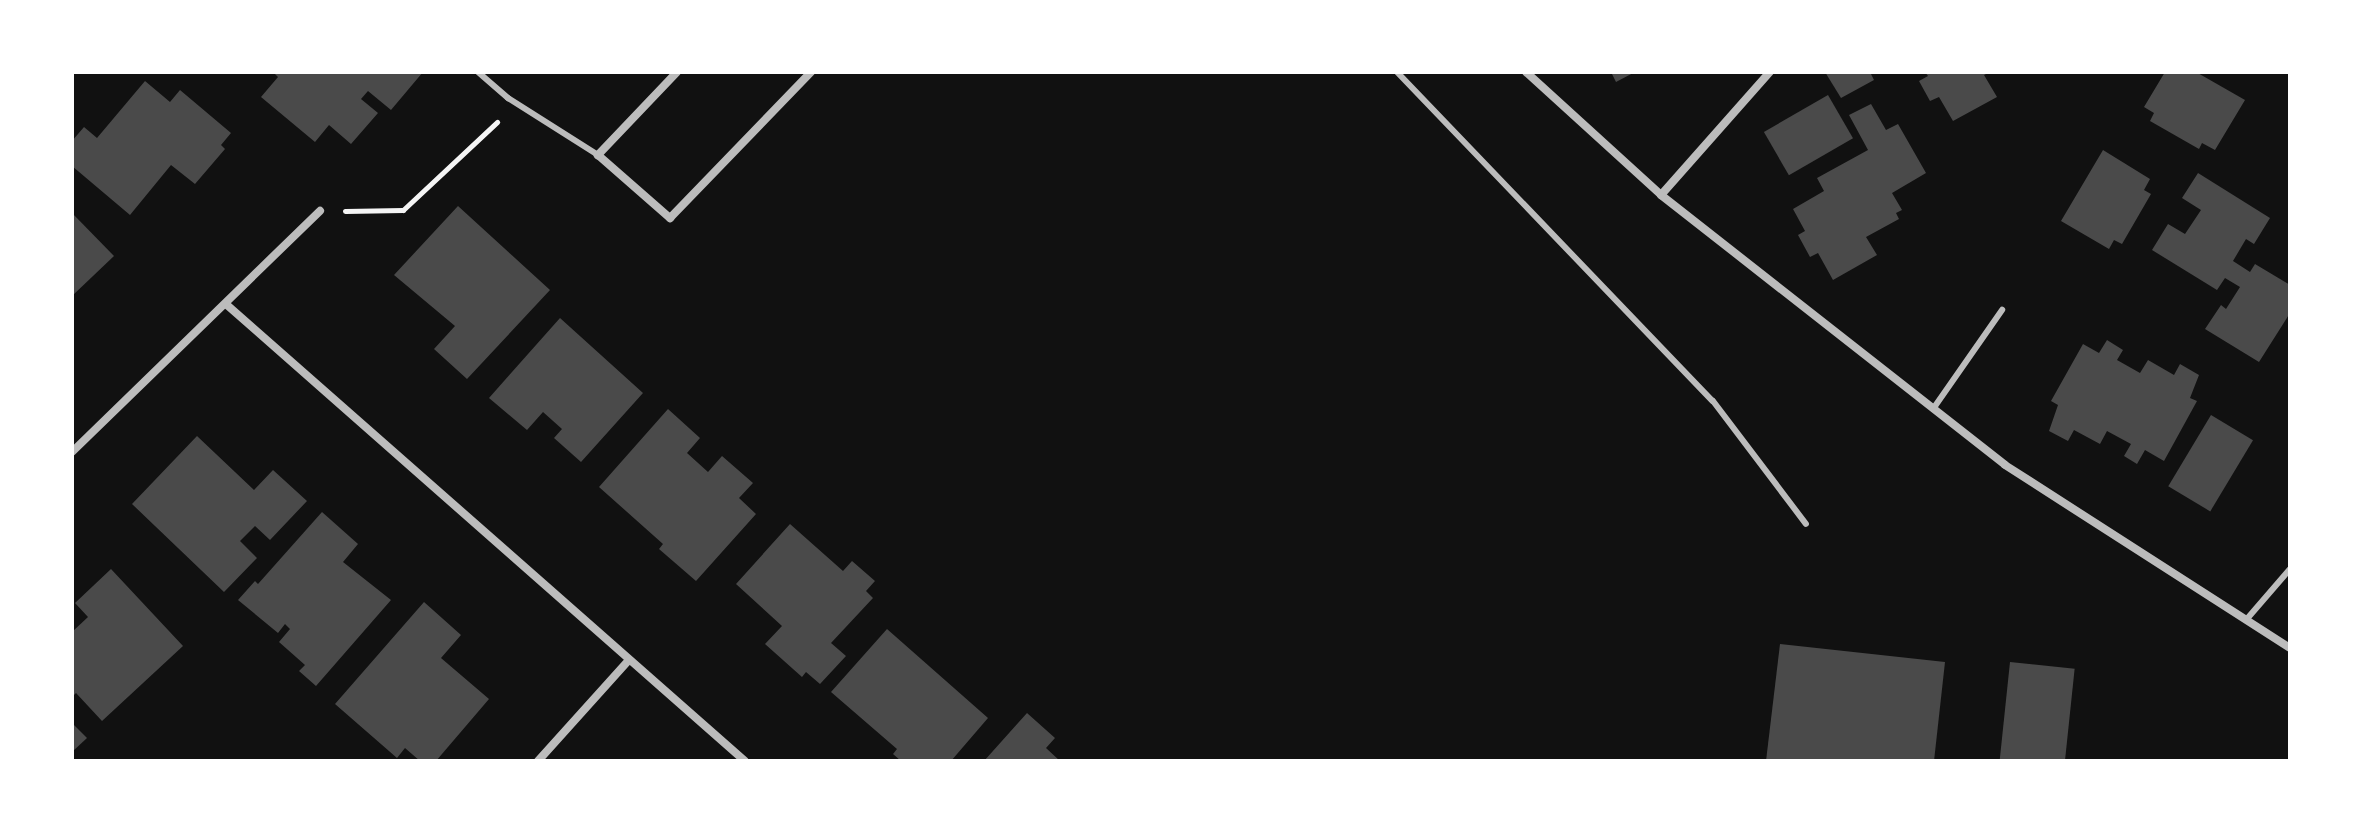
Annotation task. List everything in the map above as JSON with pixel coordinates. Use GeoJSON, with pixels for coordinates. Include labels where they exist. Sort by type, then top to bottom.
{"type":"FeatureCollection","features":[{"type":"Feature","properties":{"kind":"street"},"geometry":{"type":"LineString","coordinates":[[677,72],[598,155],[670,218],[811,72]]}},
{"type":"Feature","properties":{"kind":"street"},"geometry":{"type":"LineString","coordinates":[[1526,72],[1661,195],[2005,465],[2290,648]]}},
{"type":"Feature","properties":{"kind":"street"},"geometry":{"type":"LineString","coordinates":[[1661,195],[1770,72]]}},
{"type":"Feature","properties":{"kind":"street"},"geometry":{"type":"LineString","coordinates":[[72,452],[227,305],[320,211]]}},
{"type":"Feature","properties":{"kind":"street"},"geometry":{"type":"LineString","coordinates":[[227,305],[745,761]]}},
{"type":"Feature","properties":{"kind":"street"},"geometry":{"type":"LineString","coordinates":[[538,761],[628,661]]}},
{"type":"Feature","properties":{"kind":"lane"},"geometry":{"type":"LineString","coordinates":[[478,72],[508,98],[598,155]]}},
{"type":"Feature","properties":{"kind":"lane"},"geometry":{"type":"LineString","coordinates":[[1397,72],[1713,401],[1806,524]]}},
{"type":"Feature","properties":{"kind":"lane"},"geometry":{"type":"LineString","coordinates":[[1933,409],[2002,310]]}},
{"type":"Feature","properties":{"kind":"lane"},"geometry":{"type":"LineString","coordinates":[[2246,620],[2290,569]]}},
{"type":"Feature","properties":{"kind":"path"},"geometry":{"type":"LineString","coordinates":[[320,211],[403,210],[498,121],[512,126]]}},
{"type":"Feature","properties":{"kind":"building"},"geometry":{"type":"Polygon","coordinates":[[[273,72],[423,72],[391,110],[368,91],[361,99],[378,113],[351,144],[329,125],[315,142],[261,97],[278,77],[273,72]]]}},
{"type":"Feature","properties":{"kind":"building"},"geometry":{"type":"Polygon","coordinates":[[[1611,72],[1635,72],[1616,82],[1611,72]]]}},
{"type":"Feature","properties":{"kind":"building"},"geometry":{"type":"Polygon","coordinates":[[[1825,72],[1870,72],[1874,80],[1841,98],[1825,72]]]}},
{"type":"Feature","properties":{"kind":"building"},"geometry":{"type":"Polygon","coordinates":[[[1925,72],[1990,72],[1984,75],[1997,97],[1953,121],[1939,97],[1930,101],[1919,81],[1928,76],[1925,72]]]}},
{"type":"Feature","properties":{"kind":"building"},"geometry":{"type":"Polygon","coordinates":[[[2165,72],[2196,72],[2245,100],[2215,150],[2202,143],[2199,149],[2150,121],[2154,113],[2144,107],[2165,72]]]}},
{"type":"Feature","properties":{"kind":"building"},"geometry":{"type":"Polygon","coordinates":[[[145,81],[170,102],[180,90],[231,133],[221,145],[225,149],[195,184],[171,165],[130,215],[72,166],[72,141],[84,127],[97,138],[145,81]]]}},
{"type":"Feature","properties":{"kind":"building"},"geometry":{"type":"Polygon","coordinates":[[[1828,95],[1853,138],[1789,175],[1764,132],[1828,95]]]}},
{"type":"Feature","properties":{"kind":"building"},"geometry":{"type":"Polygon","coordinates":[[[1871,104],[1886,130],[1898,124],[1926,173],[1892,193],[1902,210],[1896,213],[1899,219],[1866,237],[1877,255],[1833,280],[1818,253],[1810,257],[1798,235],[1805,231],[1793,209],[1824,191],[1817,178],[1868,150],[1849,115],[1871,104]]]}},
{"type":"Feature","properties":{"kind":"building"},"geometry":{"type":"Polygon","coordinates":[[[2103,150],[2150,179],[2144,190],[2151,194],[2122,244],[2114,240],[2109,249],[2061,221],[2103,150]]]}},
{"type":"Feature","properties":{"kind":"building"},"geometry":{"type":"Polygon","coordinates":[[[2198,173],[2270,218],[2254,244],[2246,239],[2233,261],[2250,272],[2255,264],[2290,285],[2290,313],[2259,362],[2205,329],[2221,305],[2226,309],[2240,287],[2225,278],[2217,290],[2152,250],[2168,224],[2185,234],[2201,210],[2182,198],[2198,173]]]}},
{"type":"Feature","properties":{"kind":"building"},"geometry":{"type":"Polygon","coordinates":[[[458,206],[550,290],[467,379],[434,349],[455,326],[394,275],[458,206]]]}},
{"type":"Feature","properties":{"kind":"building"},"geometry":{"type":"Polygon","coordinates":[[[72,213],[114,256],[72,296],[72,213]]]}},
{"type":"Feature","properties":{"kind":"building"},"geometry":{"type":"Polygon","coordinates":[[[560,318],[643,393],[581,462],[554,438],[562,429],[543,412],[527,430],[489,398],[560,318]]]}},
{"type":"Feature","properties":{"kind":"building"},"geometry":{"type":"Polygon","coordinates":[[[2107,340],[2123,350],[2117,360],[2140,373],[2148,360],[2174,375],[2180,364],[2199,375],[2190,398],[2197,401],[2164,461],[2145,450],[2137,464],[2124,456],[2131,444],[2107,431],[2100,444],[2074,430],[2068,441],[2049,431],[2058,405],[2051,401],[2083,344],[2099,353],[2107,340]]]}},
{"type":"Feature","properties":{"kind":"building"},"geometry":{"type":"Polygon","coordinates":[[[668,409],[700,438],[687,453],[708,472],[722,456],[753,483],[739,498],[756,514],[696,581],[659,549],[663,544],[599,487],[668,409]]]}},
{"type":"Feature","properties":{"kind":"building"},"geometry":{"type":"Polygon","coordinates":[[[2211,415],[2253,440],[2210,511],[2168,486],[2211,415]]]}},
{"type":"Feature","properties":{"kind":"building"},"geometry":{"type":"Polygon","coordinates":[[[197,436],[254,490],[273,470],[307,501],[270,540],[255,526],[240,541],[257,558],[224,592],[132,504],[197,436]]]}},
{"type":"Feature","properties":{"kind":"building"},"geometry":{"type":"Polygon","coordinates":[[[322,512],[358,544],[343,562],[391,600],[316,686],[299,671],[305,665],[279,642],[290,629],[285,624],[278,633],[238,600],[255,581],[258,584],[322,512]]]}},
{"type":"Feature","properties":{"kind":"building"},"geometry":{"type":"Polygon","coordinates":[[[790,524],[843,571],[852,561],[875,581],[866,591],[873,598],[831,643],[846,656],[820,684],[806,672],[802,677],[765,644],[782,626],[736,584],[790,524]]]}},
{"type":"Feature","properties":{"kind":"building"},"geometry":{"type":"Polygon","coordinates":[[[111,569],[183,646],[102,721],[76,693],[72,697],[72,632],[88,617],[75,603],[111,569]]]}},
{"type":"Feature","properties":{"kind":"building"},"geometry":{"type":"Polygon","coordinates":[[[424,602],[461,635],[441,658],[489,699],[436,761],[420,761],[405,748],[397,758],[335,704],[424,602]]]}},
{"type":"Feature","properties":{"kind":"building"},"geometry":{"type":"Polygon","coordinates":[[[887,629],[988,718],[951,761],[901,761],[893,754],[897,749],[831,692],[887,629]]]}},
{"type":"Feature","properties":{"kind":"building"},"geometry":{"type":"Polygon","coordinates":[[[1780,644],[1945,662],[1934,761],[1766,761],[1780,644]]]}},
{"type":"Feature","properties":{"kind":"building"},"geometry":{"type":"Polygon","coordinates":[[[2010,662],[2075,669],[2065,761],[2000,761],[2010,662]]]}},
{"type":"Feature","properties":{"kind":"building"},"geometry":{"type":"Polygon","coordinates":[[[1027,713],[1055,738],[1046,748],[1060,761],[984,761],[1027,713]]]}},
{"type":"Feature","properties":{"kind":"building"},"geometry":{"type":"Polygon","coordinates":[[[72,723],[87,738],[72,752],[72,723]]]}}]}
